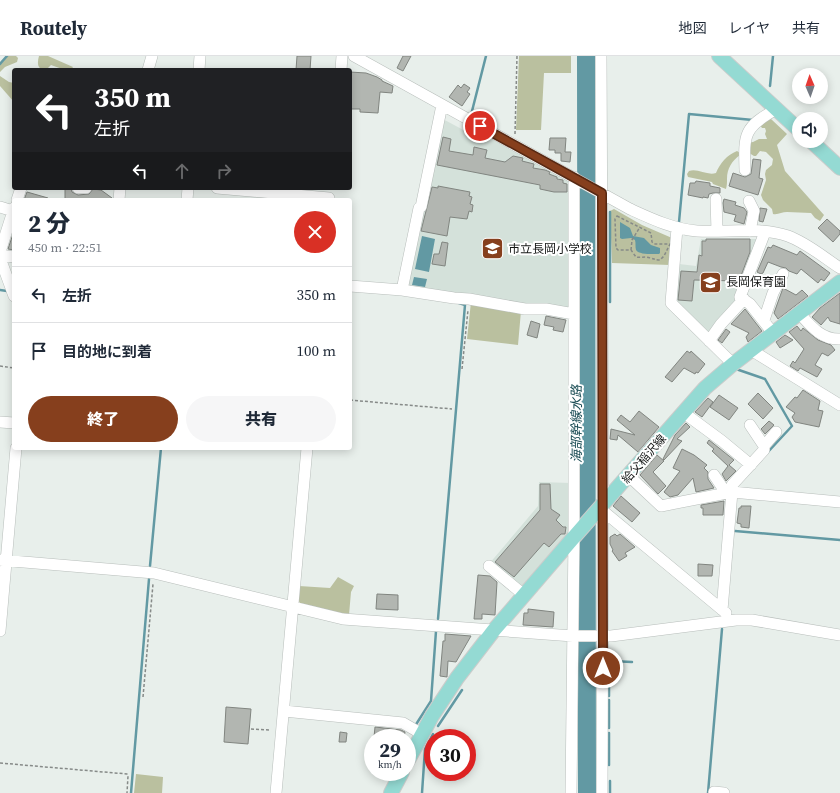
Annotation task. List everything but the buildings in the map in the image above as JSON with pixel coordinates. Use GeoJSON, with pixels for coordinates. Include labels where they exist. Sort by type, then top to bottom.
{"type":"FeatureCollection","features":[{"type":"Feature","properties":{"kind":"main road"},"geometry":{"type":"LineString","coordinates":[[719,56],[792,123]]}},
{"type":"Feature","properties":{"kind":"main road"},"geometry":{"type":"LineString","coordinates":[[819,148],[840,168]]}},
{"type":"Feature","properties":{"kind":"main road","name":"給父稲沢線"},"geometry":{"type":"LineString","coordinates":[[416,745],[432,716],[457,678],[494,630],[705,388],[733,364],[840,282]]}},
{"type":"Feature","properties":{"kind":"main road"},"geometry":{"type":"LineString","coordinates":[[391,793],[397,781]]}},
{"type":"Feature","properties":{"kind":"street"},"geometry":{"type":"LineString","coordinates":[[149,68],[152,56]]}},
{"type":"Feature","properties":{"kind":"street"},"geometry":{"type":"LineString","coordinates":[[199,68],[200,56]]}},
{"type":"Feature","properties":{"kind":"street"},"geometry":{"type":"LineString","coordinates":[[341,68],[342,56]]}},
{"type":"Feature","properties":{"kind":"street"},"geometry":{"type":"LineString","coordinates":[[354,56],[630,209],[656,221],[677,228],[697,231],[750,231],[775,233],[789,237],[804,244],[840,268]]}},
{"type":"Feature","properties":{"kind":"street"},"geometry":{"type":"LineString","coordinates":[[601,56],[599,192],[601,509],[600,636],[602,793]]}},
{"type":"Feature","properties":{"kind":"street"},"geometry":{"type":"LineString","coordinates":[[402,290],[442,105]]}},
{"type":"Feature","properties":{"kind":"street"},"geometry":{"type":"LineString","coordinates":[[745,170],[745,137],[755,122],[777,109]]}},
{"type":"Feature","properties":{"kind":"street"},"geometry":{"type":"LineString","coordinates":[[572,793],[576,536],[574,314],[575,178]]}},
{"type":"Feature","properties":{"kind":"street"},"geometry":{"type":"LineString","coordinates":[[249,190],[329,195]]}},
{"type":"Feature","properties":{"kind":"street"},"geometry":{"type":"LineString","coordinates":[[716,199],[717,231]]}},
{"type":"Feature","properties":{"kind":"street"},"geometry":{"type":"LineString","coordinates":[[749,201],[754,211],[750,231]]}},
{"type":"Feature","properties":{"kind":"street"},"geometry":{"type":"LineString","coordinates":[[0,207],[12,210]]}},
{"type":"Feature","properties":{"kind":"street"},"geometry":{"type":"LineString","coordinates":[[0,252],[12,216]]}},
{"type":"Feature","properties":{"kind":"street"},"geometry":{"type":"LineString","coordinates":[[677,228],[671,303],[733,364]]}},
{"type":"Feature","properties":{"kind":"street"},"geometry":{"type":"LineString","coordinates":[[765,232],[740,297],[750,304],[773,333]]}},
{"type":"Feature","properties":{"kind":"street"},"geometry":{"type":"LineString","coordinates":[[12,257],[0,257],[12,290]]}},
{"type":"Feature","properties":{"kind":"street"},"geometry":{"type":"LineString","coordinates":[[764,320],[773,293],[783,274]]}},
{"type":"Feature","properties":{"kind":"street"},"geometry":{"type":"LineString","coordinates":[[352,286],[402,290],[469,299],[526,309],[546,309],[574,314]]}},
{"type":"Feature","properties":{"kind":"street"},"geometry":{"type":"LineString","coordinates":[[709,341],[721,324],[744,299]]}},
{"type":"Feature","properties":{"kind":"street"},"geometry":{"type":"LineString","coordinates":[[799,313],[815,331],[833,339],[840,339]]}},
{"type":"Feature","properties":{"kind":"street"},"geometry":{"type":"LineString","coordinates":[[751,350],[840,405]]}},
{"type":"Feature","properties":{"kind":"street"},"geometry":{"type":"LineString","coordinates":[[684,413],[722,441],[750,465]]}},
{"type":"Feature","properties":{"kind":"street"},"geometry":{"type":"LineString","coordinates":[[0,422],[12,423]]}},
{"type":"Feature","properties":{"kind":"street"},"geometry":{"type":"LineString","coordinates":[[750,425],[764,448]]}},
{"type":"Feature","properties":{"kind":"street"},"geometry":{"type":"LineString","coordinates":[[722,610],[729,493],[732,485],[776,432]]}},
{"type":"Feature","properties":{"kind":"street"},"geometry":{"type":"LineString","coordinates":[[0,631],[3,560],[16,450]]}},
{"type":"Feature","properties":{"kind":"street"},"geometry":{"type":"LineString","coordinates":[[276,793],[307,450]]}},
{"type":"Feature","properties":{"kind":"street"},"geometry":{"type":"LineString","coordinates":[[714,475],[729,493]]}},
{"type":"Feature","properties":{"kind":"street"},"geometry":{"type":"LineString","coordinates":[[629,476],[661,506],[729,493],[840,502]]}},
{"type":"Feature","properties":{"kind":"street"},"geometry":{"type":"LineString","coordinates":[[601,509],[736,620]]}},
{"type":"Feature","properties":{"kind":"street"},"geometry":{"type":"LineString","coordinates":[[3,560],[154,574],[343,619],[575,636],[611,636],[736,620],[752,620],[840,635]]}},
{"type":"Feature","properties":{"kind":"street"},"geometry":{"type":"LineString","coordinates":[[489,566],[524,595]]}},
{"type":"Feature","properties":{"kind":"street"},"geometry":{"type":"LineString","coordinates":[[284,711],[403,723],[422,734]]}},
{"type":"Feature","properties":{"kind":"path"},"geometry":{"type":"LineString","coordinates":[[514,145],[517,56]]}},
{"type":"Feature","properties":{"kind":"path"},"geometry":{"type":"LineString","coordinates":[[631,250],[618,250],[616,248],[615,219],[617,216],[640,227],[651,233],[652,242],[655,244],[670,244],[664,256],[660,260],[655,260],[648,257],[636,257],[631,250],[632,240],[640,227]]}},
{"type":"Feature","properties":{"kind":"path"},"geometry":{"type":"LineString","coordinates":[[462,369],[469,299]]}},
{"type":"Feature","properties":{"kind":"path"},"geometry":{"type":"LineString","coordinates":[[0,366],[12,368]]}},
{"type":"Feature","properties":{"kind":"path"},"geometry":{"type":"LineString","coordinates":[[352,400],[452,409]]}},
{"type":"Feature","properties":{"kind":"path"},"geometry":{"type":"LineString","coordinates":[[143,697],[154,574]]}},
{"type":"Feature","properties":{"kind":"path"},"geometry":{"type":"LineString","coordinates":[[251,729],[282,731]]}},
{"type":"Feature","properties":{"kind":"path"},"geometry":{"type":"LineString","coordinates":[[0,763],[127,774],[127,793]]}},
{"type":"Feature","properties":{"kind":"shaded area","name":"市立長岡小学校"},"geometry":{"type":"Polygon","coordinates":[[[441,118],[469,133],[472,127],[570,180],[570,311],[406,288],[441,118]]]}},
{"type":"Feature","properties":{"kind":"shaded area","name":"長岡保育園"},"geometry":{"type":"Polygon","coordinates":[[[701,239],[759,239],[741,299],[710,336],[675,302],[679,264],[696,266],[701,239]]]}},
{"type":"Feature","properties":{"kind":"shaded area"},"geometry":{"type":"Polygon","coordinates":[[[539,482],[571,483],[570,533],[520,590],[489,564],[538,506],[539,482]]]}},
{"type":"Feature","properties":{"kind":"green space"},"geometry":{"type":"Polygon","coordinates":[[[8,56],[16,56],[18,58],[17,62],[5,67],[0,72],[0,65],[8,56]]]}},
{"type":"Feature","properties":{"kind":"green space"},"geometry":{"type":"Polygon","coordinates":[[[39,56],[48,56],[73,67],[59,68],[51,65],[48,68],[40,68],[38,66],[39,56]]]}},
{"type":"Feature","properties":{"kind":"green space"},"geometry":{"type":"Polygon","coordinates":[[[519,56],[571,56],[571,73],[544,73],[541,130],[516,130],[519,56]]]}},
{"type":"Feature","properties":{"kind":"green space"},"geometry":{"type":"Polygon","coordinates":[[[0,76],[12,83],[12,100],[0,86],[0,76]]]}},
{"type":"Feature","properties":{"kind":"green space"},"geometry":{"type":"Polygon","coordinates":[[[771,119],[787,134],[777,145],[785,171],[824,215],[820,221],[811,213],[787,212],[773,214],[772,209],[763,200],[761,195],[766,180],[765,174],[766,170],[772,165],[773,159],[766,152],[760,151],[756,156],[754,156],[746,151],[747,143],[759,139],[767,139],[765,128],[762,128],[760,125],[764,121],[771,119]]]}},
{"type":"Feature","properties":{"kind":"green space"},"geometry":{"type":"Polygon","coordinates":[[[737,151],[740,155],[732,162],[729,168],[726,189],[713,184],[712,182],[688,177],[687,174],[692,170],[709,174],[716,173],[724,160],[737,151]]]}},
{"type":"Feature","properties":{"kind":"green space"},"geometry":{"type":"Polygon","coordinates":[[[614,209],[642,225],[672,238],[670,265],[612,263],[610,211],[614,209]]]}},
{"type":"Feature","properties":{"kind":"green space"},"geometry":{"type":"Polygon","coordinates":[[[471,302],[521,311],[518,345],[467,339],[471,302]]]}},
{"type":"Feature","properties":{"kind":"green space"},"geometry":{"type":"Polygon","coordinates":[[[338,577],[354,586],[351,592],[349,615],[300,603],[298,600],[299,586],[330,588],[338,577]]]}},
{"type":"Feature","properties":{"kind":"green space"},"geometry":{"type":"Polygon","coordinates":[[[136,774],[163,777],[162,793],[134,793],[136,774]]]}},
{"type":"Feature","properties":{"kind":"water"},"geometry":{"type":"Polygon","coordinates":[[[577,56],[595,56],[596,793],[578,793],[577,56]]]}},
{"type":"Feature","properties":{"kind":"water"},"geometry":{"type":"Polygon","coordinates":[[[620,222],[630,228],[633,236],[644,238],[651,245],[660,248],[660,253],[650,254],[638,252],[636,250],[635,240],[631,238],[620,238],[620,222]]]}},
{"type":"Feature","properties":{"kind":"water"},"geometry":{"type":"Polygon","coordinates":[[[422,236],[435,239],[429,272],[415,269],[422,236]]]}},
{"type":"Feature","properties":{"kind":"water"},"geometry":{"type":"Polygon","coordinates":[[[414,277],[427,279],[425,287],[412,285],[414,277]]]}},
{"type":"Feature","properties":{"kind":"waterway"},"geometry":{"type":"LineString","coordinates":[[0,64],[7,56]]}},
{"type":"Feature","properties":{"kind":"waterway"},"geometry":{"type":"LineString","coordinates":[[471,115],[486,56]]}},
{"type":"Feature","properties":{"kind":"waterway"},"geometry":{"type":"LineString","coordinates":[[770,86],[773,56]]}},
{"type":"Feature","properties":{"kind":"waterway"},"geometry":{"type":"LineString","coordinates":[[679,222],[689,114],[753,120]]}},
{"type":"Feature","properties":{"kind":"waterway"},"geometry":{"type":"LineString","coordinates":[[610,212],[610,302]]}},
{"type":"Feature","properties":{"kind":"waterway"},"geometry":{"type":"LineString","coordinates":[[0,290],[7,291]]}},
{"type":"Feature","properties":{"kind":"waterway"},"geometry":{"type":"LineString","coordinates":[[438,619],[465,305],[459,303]]}},
{"type":"Feature","properties":{"kind":"waterway"},"geometry":{"type":"LineString","coordinates":[[736,369],[765,379],[792,426],[767,453]]}},
{"type":"Feature","properties":{"kind":"waterway"},"geometry":{"type":"LineString","coordinates":[[150,566],[161,450]]}},
{"type":"Feature","properties":{"kind":"waterway"},"geometry":{"type":"LineString","coordinates":[[735,531],[840,540]]}},
{"type":"Feature","properties":{"kind":"waterway"},"geometry":{"type":"LineString","coordinates":[[131,793],[149,579]]}},
{"type":"Feature","properties":{"kind":"waterway"},"geometry":{"type":"LineString","coordinates":[[708,793],[722,629]]}},
{"type":"Feature","properties":{"kind":"waterway"},"geometry":{"type":"LineString","coordinates":[[415,726],[431,701],[436,631]]}},
{"type":"Feature","properties":{"kind":"waterway"},"geometry":{"type":"LineString","coordinates":[[609,696],[609,663],[611,661],[632,662]]}},
{"type":"Feature","properties":{"kind":"waterway"},"geometry":{"type":"LineString","coordinates":[[438,726],[462,690]]}},
{"type":"Feature","properties":{"kind":"waterway"},"geometry":{"type":"LineString","coordinates":[[609,700],[609,728]]}},
{"type":"Feature","properties":{"kind":"waterway"},"geometry":{"type":"LineString","coordinates":[[609,733],[609,765]]}},
{"type":"Feature","properties":{"kind":"waterway"},"geometry":{"type":"LineString","coordinates":[[422,793],[424,764]]}},
{"type":"Feature","properties":{"kind":"waterway"},"geometry":{"type":"LineString","coordinates":[[610,781],[610,793]]}},
{"type":"Feature","properties":{"kind":"place","name":"市立長岡小学校"},"geometry":{"type":"Point","coordinates":[492,249]}},
{"type":"Feature","properties":{"kind":"place","name":"長岡保育園"},"geometry":{"type":"Point","coordinates":[710,282]}},
{"type":"Feature","properties":{"kind":"route"},"geometry":{"type":"LineString","coordinates":[[480,126],[602,193],[603,668]]}},
{"type":"Feature","properties":{"kind":"water label","name":"海部幹線水路"},"geometry":{"type":"Point","coordinates":[576,424]}}]}
